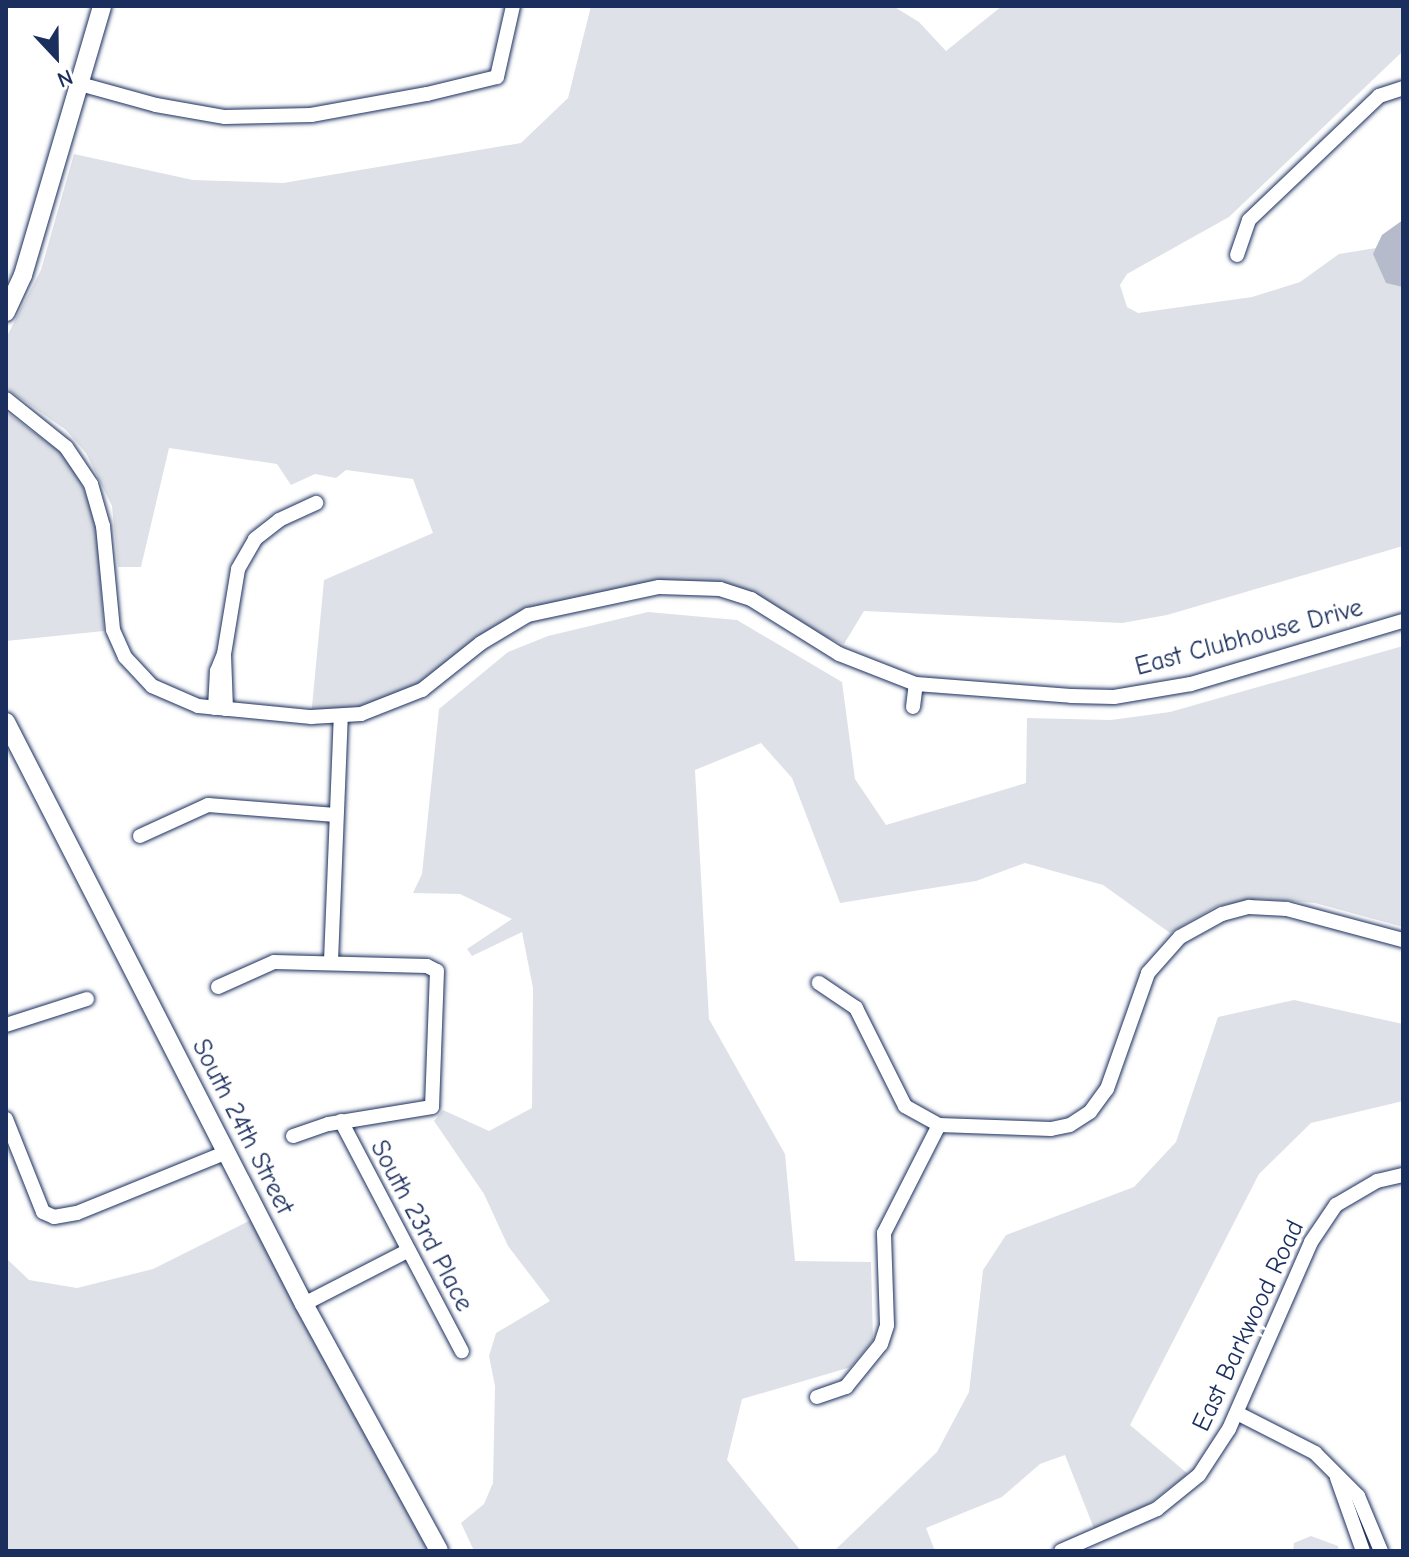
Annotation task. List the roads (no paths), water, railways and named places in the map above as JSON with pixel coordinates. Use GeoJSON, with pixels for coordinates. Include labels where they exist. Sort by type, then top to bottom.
{"type":"FeatureCollection","features":[{"type":"Feature","properties":{"kind":"street"},"geometry":{"type":"LineString","coordinates":[[6,312],[23,275],[102,6]]}},
{"type":"Feature","properties":{"kind":"street"},"geometry":{"type":"LineString","coordinates":[[80,84],[192,113],[274,117],[340,110],[497,77],[513,6]]}},
{"type":"Feature","properties":{"kind":"street"},"geometry":{"type":"LineString","coordinates":[[1237,255],[1249,220],[1379,96],[1403,88]]}},
{"type":"Feature","properties":{"kind":"street","name":"East Clubhouse Drive"},"geometry":{"type":"LineString","coordinates":[[6,399],[66,447],[91,484],[103,526],[113,630],[125,657],[167,696],[220,708],[341,717],[387,707],[422,690],[481,643],[528,615],[659,587],[720,589],[751,599],[839,654],[916,684],[1085,696],[1144,694],[1403,621]]}},
{"type":"Feature","properties":{"kind":"street"},"geometry":{"type":"LineString","coordinates":[[220,708],[233,580],[247,551],[279,520],[316,503]]}},
{"type":"Feature","properties":{"kind":"street"},"geometry":{"type":"LineString","coordinates":[[913,707],[916,684]]}},
{"type":"Feature","properties":{"kind":"street"},"geometry":{"type":"LineString","coordinates":[[331,961],[341,717]]}},
{"type":"Feature","properties":{"kind":"street","name":"South 24th Street"},"geometry":{"type":"LineString","coordinates":[[6,722],[304,1304],[439,1551]]}},
{"type":"Feature","properties":{"kind":"street"},"geometry":{"type":"LineString","coordinates":[[140,836],[208,805],[336,815]]}},
{"type":"Feature","properties":{"kind":"street"},"geometry":{"type":"LineString","coordinates":[[819,983],[856,1008],[905,1106],[939,1125],[1051,1129],[1070,1125],[1090,1112],[1107,1089],[1148,973],[1180,937],[1222,914],[1249,907],[1287,909],[1403,940]]}},
{"type":"Feature","properties":{"kind":"street"},"geometry":{"type":"LineString","coordinates":[[218,987],[274,962],[331,961],[437,971],[432,1107],[341,1121],[293,1136]]}},
{"type":"Feature","properties":{"kind":"street"},"geometry":{"type":"LineString","coordinates":[[6,1025],[87,999]]}},
{"type":"Feature","properties":{"kind":"street"},"geometry":{"type":"LineString","coordinates":[[6,1119],[43,1212],[54,1217],[77,1213],[227,1152]]}},
{"type":"Feature","properties":{"kind":"street","name":"South 23rd Place"},"geometry":{"type":"LineString","coordinates":[[341,1121],[462,1351]]}},
{"type":"Feature","properties":{"kind":"street"},"geometry":{"type":"LineString","coordinates":[[817,1397],[846,1387],[881,1344],[887,1325],[884,1233],[939,1125]]}},
{"type":"Feature","properties":{"kind":"street","name":"East Barkwood Road"},"geometry":{"type":"LineString","coordinates":[[1061,1551],[1108,1534],[1173,1498],[1212,1459],[1237,1413],[1311,1242],[1336,1205],[1377,1181],[1403,1175]]}},
{"type":"Feature","properties":{"kind":"street"},"geometry":{"type":"LineString","coordinates":[[304,1304],[407,1251]]}},
{"type":"Feature","properties":{"kind":"street"},"geometry":{"type":"LineString","coordinates":[[1237,1413],[1315,1453],[1358,1496],[1381,1551]]}},
{"type":"Feature","properties":{"kind":"street"},"geometry":{"type":"LineString","coordinates":[[1337,1477],[1363,1551]]}},
{"type":"Feature","properties":{"kind":"water"},"geometry":{"type":"Polygon","coordinates":[[[1403,220],[1403,287],[1386,283],[1373,254],[1382,235],[1403,220]]]}}]}
